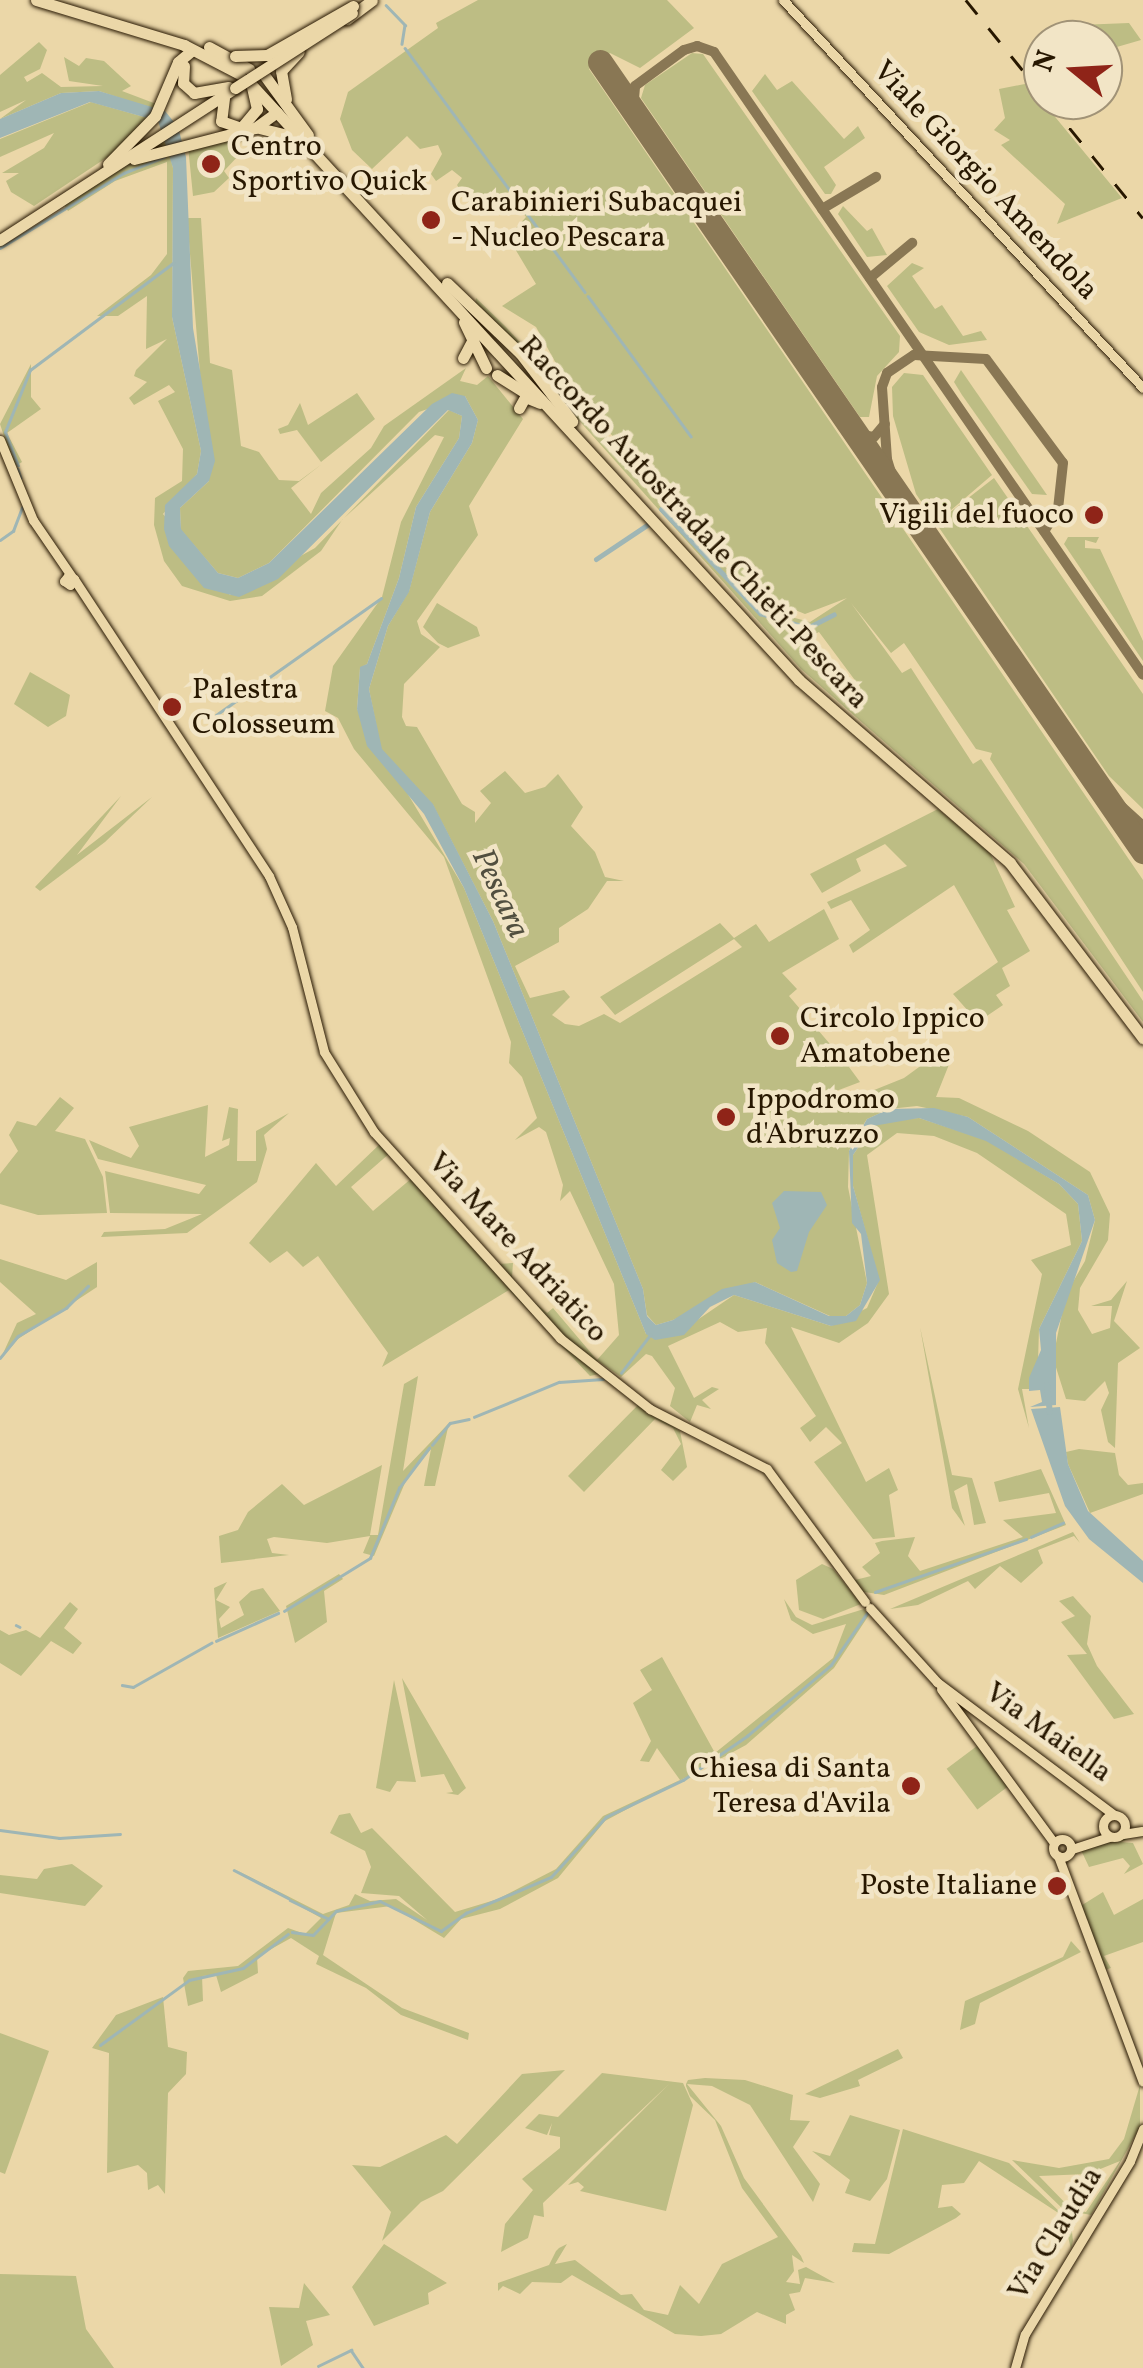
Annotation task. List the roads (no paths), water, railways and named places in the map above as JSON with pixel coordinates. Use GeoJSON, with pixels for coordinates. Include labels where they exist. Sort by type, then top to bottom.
{"type":"FeatureCollection","features":[{"type":"Feature","properties":{"kind":"highway"},"geometry":{"type":"LineString","coordinates":[[36,0],[83,17]]}},
{"type":"Feature","properties":{"kind":"highway"},"geometry":{"type":"LineString","coordinates":[[48,0],[83,17]]}},
{"type":"Feature","properties":{"kind":"highway"},"geometry":{"type":"LineString","coordinates":[[242,66],[372,0]]}},
{"type":"Feature","properties":{"kind":"highway"},"geometry":{"type":"LineString","coordinates":[[281,95],[280,78],[290,58],[356,6]]}},
{"type":"Feature","properties":{"kind":"highway"},"geometry":{"type":"LineString","coordinates":[[0,237],[356,6]]}},
{"type":"Feature","properties":{"kind":"highway","name":"Raccordo Autostradale Chieti-Pescara"},"geometry":{"type":"LineString","coordinates":[[83,17],[163,36],[242,66],[814,688],[1028,874],[1143,1029]]}},
{"type":"Feature","properties":{"kind":"highway"},"geometry":{"type":"LineString","coordinates":[[163,36],[175,52],[172,83]]}},
{"type":"Feature","properties":{"kind":"highway","name":"Raccordo Autostradale Chieti-Pescara"},"geometry":{"type":"LineString","coordinates":[[163,36],[194,52],[242,66]]}},
{"type":"Feature","properties":{"kind":"highway"},"geometry":{"type":"LineString","coordinates":[[194,52],[182,76],[189,90],[232,88]]}},
{"type":"Feature","properties":{"kind":"highway"},"geometry":{"type":"LineString","coordinates":[[194,52],[242,66],[281,95],[309,139]]}},
{"type":"Feature","properties":{"kind":"highway"},"geometry":{"type":"LineString","coordinates":[[110,166],[156,116],[176,70],[194,52]]}},
{"type":"Feature","properties":{"kind":"highway"},"geometry":{"type":"LineString","coordinates":[[232,88],[218,107],[228,126],[246,125],[258,100],[242,66]]}},
{"type":"Feature","properties":{"kind":"highway"},"geometry":{"type":"LineString","coordinates":[[255,128],[276,112]]}},
{"type":"Feature","properties":{"kind":"highway"},"geometry":{"type":"LineString","coordinates":[[110,166],[255,128],[285,131],[309,139]]}},
{"type":"Feature","properties":{"kind":"highway","name":"Raccordo Autostradale Chieti-Pescara"},"geometry":{"type":"LineString","coordinates":[[309,139],[453,302],[822,703],[1010,863],[1143,1038]]}},
{"type":"Feature","properties":{"kind":"highway"},"geometry":{"type":"LineString","coordinates":[[434,273],[532,397],[554,412]]}},
{"type":"Feature","properties":{"kind":"highway"},"geometry":{"type":"LineString","coordinates":[[453,302],[474,337],[583,436]]}},
{"type":"Feature","properties":{"kind":"highway"},"geometry":{"type":"LineString","coordinates":[[463,358],[474,337]]}},
{"type":"Feature","properties":{"kind":"highway"},"geometry":{"type":"LineString","coordinates":[[519,408],[532,397]]}},
{"type":"Feature","properties":{"kind":"main road","name":"Viale Giorgio Amendola"},"geometry":{"type":"LineString","coordinates":[[787,4],[1143,388]]}},
{"type":"Feature","properties":{"kind":"main road","name":"Via Mare Adriatico"},"geometry":{"type":"LineString","coordinates":[[0,440],[33,520],[238,826],[284,906],[324,1052],[374,1132],[560,1338],[650,1409],[767,1469],[867,1605],[948,1695],[1054,1843],[1066,1851]]}},
{"type":"Feature","properties":{"kind":"main road","name":"Via Maiella"},"geometry":{"type":"LineString","coordinates":[[948,1695],[1114,1815],[1124,1829],[1143,1832]]}},
{"type":"Feature","properties":{"kind":"main road"},"geometry":{"type":"LineString","coordinates":[[1114,1815],[1066,1851],[1063,1874],[1143,2082]]}},
{"type":"Feature","properties":{"kind":"main road"},"geometry":{"type":"LineString","coordinates":[[1103,1825],[1111,1837]]}},
{"type":"Feature","properties":{"kind":"main road"},"geometry":{"type":"LineString","coordinates":[[1066,1851],[1124,1829]]}},
{"type":"Feature","properties":{"kind":"main road","name":"Via Claudia"},"geometry":{"type":"LineString","coordinates":[[1016,2368],[1027,2329],[1130,2160],[1143,2128]]}},
{"type":"Feature","properties":{"kind":"water"},"geometry":{"type":"Polygon","coordinates":[[[99,91],[165,111],[178,127],[186,157],[193,328],[215,461],[209,481],[180,508],[181,529],[218,573],[238,578],[269,563],[432,404],[452,393],[465,396],[478,420],[472,443],[430,512],[409,592],[388,626],[369,689],[382,749],[433,804],[493,921],[643,1289],[647,1316],[656,1325],[673,1320],[722,1289],[755,1282],[829,1316],[846,1316],[860,1305],[867,1283],[861,1234],[852,1223],[849,1151],[867,1119],[889,1109],[934,1108],[968,1117],[1088,1195],[1095,1220],[1056,1333],[1056,1405],[1030,1407],[1042,1402],[1040,1390],[1029,1391],[1029,1378],[1041,1350],[1039,1329],[1082,1241],[1078,1204],[1059,1184],[986,1141],[919,1118],[873,1126],[853,1155],[853,1186],[880,1280],[856,1321],[831,1326],[734,1295],[710,1307],[684,1335],[655,1340],[646,1334],[464,888],[424,814],[367,746],[357,709],[360,667],[367,664],[399,578],[416,507],[459,438],[462,416],[448,410],[278,579],[239,597],[204,588],[169,546],[164,529],[165,505],[197,474],[201,451],[172,317],[173,168],[158,121],[90,102],[0,138],[0,119],[61,93],[99,91]]]}},
{"type":"Feature","properties":{"kind":"water"},"geometry":{"type":"Polygon","coordinates":[[[784,1191],[821,1192],[827,1205],[809,1232],[797,1271],[791,1272],[777,1263],[772,1240],[780,1228],[772,1203],[784,1191]]]}},
{"type":"Feature","properties":{"kind":"water"},"geometry":{"type":"Polygon","coordinates":[[[1060,1407],[1068,1464],[1088,1511],[1143,1561],[1143,1583],[1089,1539],[1065,1506],[1031,1409],[1060,1407]]]}},
{"type":"Feature","properties":{"kind":"waterway"},"geometry":{"type":"LineString","coordinates":[[386,5],[405,25],[402,44]]}},
{"type":"Feature","properties":{"kind":"waterway"},"geometry":{"type":"LineString","coordinates":[[405,48],[585,292]]}},
{"type":"Feature","properties":{"kind":"waterway"},"geometry":{"type":"LineString","coordinates":[[0,248],[124,173],[164,157]]}},
{"type":"Feature","properties":{"kind":"waterway"},"geometry":{"type":"LineString","coordinates":[[18,466],[5,432],[30,370],[173,263]]}},
{"type":"Feature","properties":{"kind":"waterway"},"geometry":{"type":"LineString","coordinates":[[588,296],[691,436]]}},
{"type":"Feature","properties":{"kind":"waterway"},"geometry":{"type":"LineString","coordinates":[[18,469],[21,478]]}},
{"type":"Feature","properties":{"kind":"waterway"},"geometry":{"type":"LineString","coordinates":[[0,540],[13,531],[22,508]]}},
{"type":"Feature","properties":{"kind":"waterway"},"geometry":{"type":"LineString","coordinates":[[661,509],[760,613],[807,628],[834,614]]}},
{"type":"Feature","properties":{"kind":"waterway"},"geometry":{"type":"LineString","coordinates":[[596,559],[650,523]]}},
{"type":"Feature","properties":{"kind":"waterway"},"geometry":{"type":"LineString","coordinates":[[216,715],[381,598]]}},
{"type":"Feature","properties":{"kind":"waterway"},"geometry":{"type":"LineString","coordinates":[[0,1358],[18,1336],[66,1308],[88,1286]]}},
{"type":"Feature","properties":{"kind":"waterway"},"geometry":{"type":"LineString","coordinates":[[621,1373],[650,1335]]}},
{"type":"Feature","properties":{"kind":"waterway"},"geometry":{"type":"LineString","coordinates":[[474,1417],[559,1382],[603,1379]]}},
{"type":"Feature","properties":{"kind":"waterway","name":"Pescara"},"geometry":{"type":"LineString","coordinates":[[1047,1385],[1050,1412]]}},
{"type":"Feature","properties":{"kind":"waterway"},"geometry":{"type":"LineString","coordinates":[[432,1445],[450,1423],[469,1419]]}},
{"type":"Feature","properties":{"kind":"waterway"},"geometry":{"type":"LineString","coordinates":[[284,1611],[370,1558],[399,1488],[429,1448]]}},
{"type":"Feature","properties":{"kind":"waterway"},"geometry":{"type":"LineString","coordinates":[[1031,1537],[1063,1523]]}},
{"type":"Feature","properties":{"kind":"waterway"},"geometry":{"type":"LineString","coordinates":[[875,1592],[1026,1539]]}},
{"type":"Feature","properties":{"kind":"waterway"},"geometry":{"type":"LineString","coordinates":[[216,1641],[278,1613]]}},
{"type":"Feature","properties":{"kind":"waterway"},"geometry":{"type":"LineString","coordinates":[[292,1932],[313,1935],[336,1911],[380,1901],[441,1931],[466,1913],[551,1877],[606,1817],[683,1780],[747,1736],[831,1665],[867,1613]]}},
{"type":"Feature","properties":{"kind":"waterway"},"geometry":{"type":"LineString","coordinates":[[16,1625],[20,1627]]}},
{"type":"Feature","properties":{"kind":"waterway"},"geometry":{"type":"LineString","coordinates":[[122,1685],[133,1687],[211,1643]]}},
{"type":"Feature","properties":{"kind":"waterway"},"geometry":{"type":"LineString","coordinates":[[0,1830],[59,1838],[120,1834]]}},
{"type":"Feature","properties":{"kind":"waterway"},"geometry":{"type":"LineString","coordinates":[[234,1870],[288,1898]]}},
{"type":"Feature","properties":{"kind":"waterway"},"geometry":{"type":"LineString","coordinates":[[290,1900],[329,1919]]}},
{"type":"Feature","properties":{"kind":"waterway"},"geometry":{"type":"LineString","coordinates":[[100,2045],[189,1980],[243,1968],[288,1934]]}},
{"type":"Feature","properties":{"kind":"waterway"},"geometry":{"type":"LineString","coordinates":[[318,2366],[351,2350],[363,2368]]}},
{"type":"Feature","properties":{"kind":"railway"},"geometry":{"type":"LineString","coordinates":[[966,0],[1023,70]]}},
{"type":"Feature","properties":{"kind":"railway"},"geometry":{"type":"LineString","coordinates":[[1063,120],[1143,218]]}},
{"type":"Feature","properties":{"kind":"place","name":"Centro Sportivo Quick"},"geometry":{"type":"Point","coordinates":[211,164]}},
{"type":"Feature","properties":{"kind":"place","name":"Carabinieri Subacquei - Nucleo Pescara"},"geometry":{"type":"Point","coordinates":[431,220]}},
{"type":"Feature","properties":{"kind":"place","name":"Vigili del fuoco"},"geometry":{"type":"Point","coordinates":[1094,515]}},
{"type":"Feature","properties":{"kind":"place","name":"Palestra Colosseum"},"geometry":{"type":"Point","coordinates":[172,707]}},
{"type":"Feature","properties":{"kind":"place","name":"Circolo Ippico Amatobene"},"geometry":{"type":"Point","coordinates":[780,1036]}},
{"type":"Feature","properties":{"kind":"place","name":"Ippodromo d'Abruzzo"},"geometry":{"type":"Point","coordinates":[726,1117]}},
{"type":"Feature","properties":{"kind":"place","name":"Chiesa di Santa Teresa d'Avila"},"geometry":{"type":"Point","coordinates":[911,1786]}},
{"type":"Feature","properties":{"kind":"place","name":"Poste Italiane"},"geometry":{"type":"Point","coordinates":[1057,1886]}}]}
